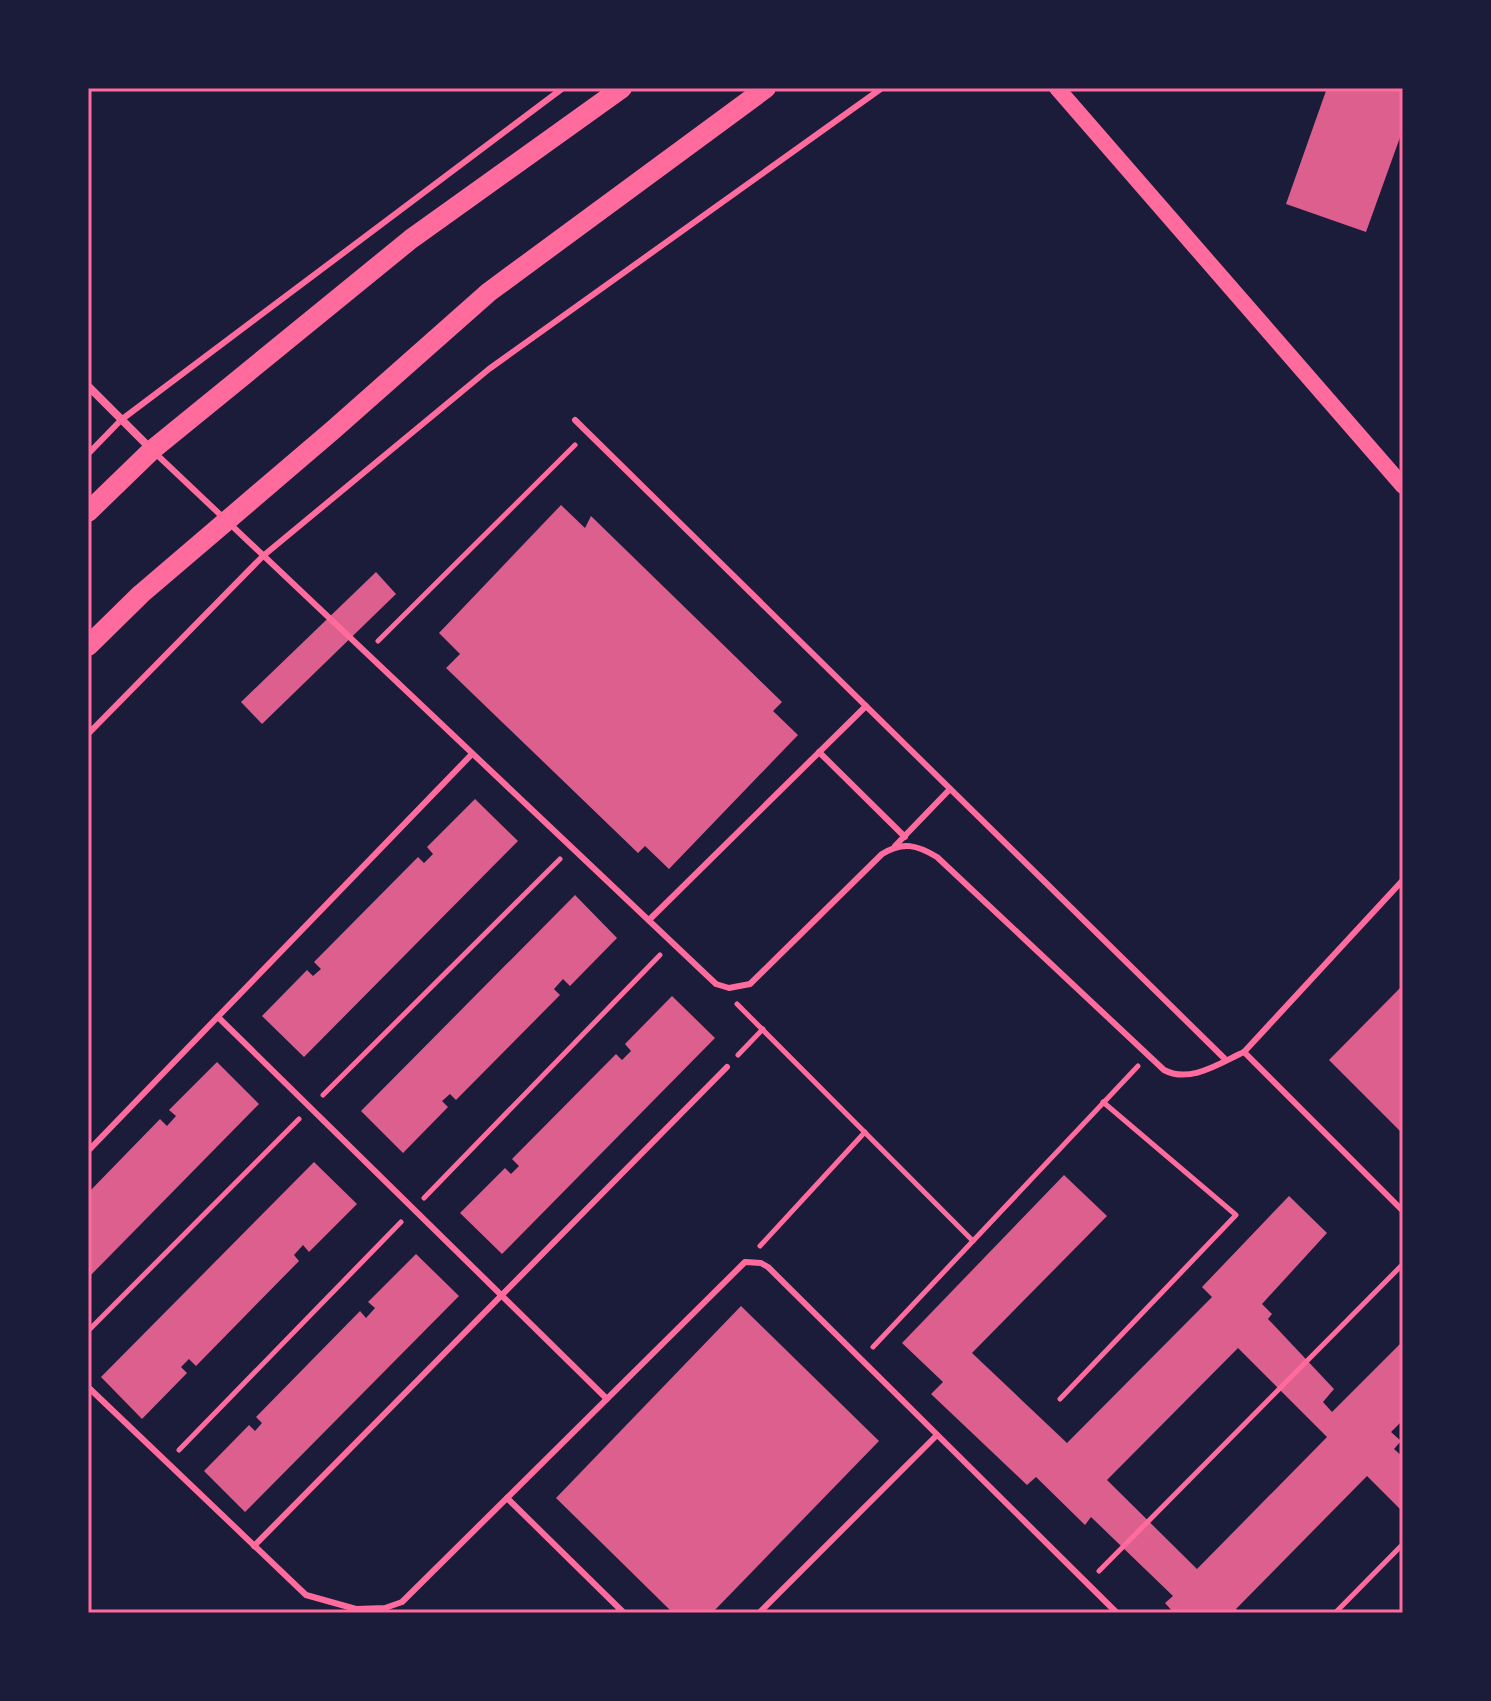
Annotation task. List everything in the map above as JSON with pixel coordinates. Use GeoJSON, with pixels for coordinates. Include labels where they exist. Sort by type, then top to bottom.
{"type":"FeatureCollection","features":[{"type":"Feature","properties":{"kind":"main road"},"geometry":{"type":"LineString","coordinates":[[88,512],[152,450],[411,239],[622,88]]}},
{"type":"Feature","properties":{"kind":"main road"},"geometry":{"type":"LineString","coordinates":[[88,646],[141,594],[489,292],[766,88]]}},
{"type":"Feature","properties":{"kind":"main road"},"geometry":{"type":"LineString","coordinates":[[1057,88],[1403,486]]}},
{"type":"Feature","properties":{"kind":"street"},"geometry":{"type":"LineString","coordinates":[[88,386],[152,450]]}},
{"type":"Feature","properties":{"kind":"lane"},"geometry":{"type":"LineString","coordinates":[[88,454],[121,420],[563,88]]}},
{"type":"Feature","properties":{"kind":"lane"},"geometry":{"type":"LineString","coordinates":[[88,734],[263,556],[489,369],[882,88]]}},
{"type":"Feature","properties":{"kind":"lane"},"geometry":{"type":"LineString","coordinates":[[575,420],[1226,1060]]}},
{"type":"Feature","properties":{"kind":"lane"},"geometry":{"type":"LineString","coordinates":[[152,450],[716,984],[729,988],[750,984],[882,854],[905,837],[950,789]]}},
{"type":"Feature","properties":{"kind":"lane"},"geometry":{"type":"LineString","coordinates":[[649,920],[866,706]]}},
{"type":"Feature","properties":{"kind":"lane"},"geometry":{"type":"LineString","coordinates":[[819,752],[905,837]]}},
{"type":"Feature","properties":{"kind":"lane"},"geometry":{"type":"LineString","coordinates":[[88,1151],[472,754]]}},
{"type":"Feature","properties":{"kind":"lane"},"geometry":{"type":"LineString","coordinates":[[895,846],[913,846],[937,857],[1164,1070],[1180,1076],[1193,1074],[1244,1052],[1403,880]]}},
{"type":"Feature","properties":{"kind":"lane"},"geometry":{"type":"LineString","coordinates":[[218,1017],[607,1399]]}},
{"type":"Feature","properties":{"kind":"lane"},"geometry":{"type":"LineString","coordinates":[[1244,1052],[1403,1211]]}},
{"type":"Feature","properties":{"kind":"lane"},"geometry":{"type":"LineString","coordinates":[[254,1546],[727,1067]]}},
{"type":"Feature","properties":{"kind":"lane"},"geometry":{"type":"LineString","coordinates":[[88,1387],[306,1595],[356,1609],[385,1608],[402,1602],[745,1262],[761,1263],[1117,1613]]}},
{"type":"Feature","properties":{"kind":"lane"},"geometry":{"type":"LineString","coordinates":[[759,1613],[937,1435]]}},
{"type":"Feature","properties":{"kind":"lane"},"geometry":{"type":"LineString","coordinates":[[507,1498],[624,1613]]}},
{"type":"Feature","properties":{"kind":"path"},"geometry":{"type":"LineString","coordinates":[[366,653],[587,433]]}},
{"type":"Feature","properties":{"kind":"path"},"geometry":{"type":"LineString","coordinates":[[88,1331],[571,847]]}},
{"type":"Feature","properties":{"kind":"path"},"geometry":{"type":"LineString","coordinates":[[716,984],[973,1241]]}},
{"type":"Feature","properties":{"kind":"path"},"geometry":{"type":"LineString","coordinates":[[727,1067],[763,1029]]}},
{"type":"Feature","properties":{"kind":"path"},"geometry":{"type":"LineString","coordinates":[[861,1359],[1148,1055]]}},
{"type":"Feature","properties":{"kind":"path"},"geometry":{"type":"LineString","coordinates":[[1060,1399],[1236,1215],[1103,1102]]}},
{"type":"Feature","properties":{"kind":"path"},"geometry":{"type":"LineString","coordinates":[[745,1262],[865,1132]]}},
{"type":"Feature","properties":{"kind":"path"},"geometry":{"type":"LineString","coordinates":[[1087,1583],[1403,1264]]}},
{"type":"Feature","properties":{"kind":"path"},"geometry":{"type":"LineString","coordinates":[[1335,1613],[1403,1544]]}},
{"type":"Feature","properties":{"kind":"building"},"geometry":{"type":"Polygon","coordinates":[[[1327,88],[1403,88],[1403,129],[1366,232],[1286,204],[1327,88]]]}},
{"type":"Feature","properties":{"kind":"building"},"geometry":{"type":"Polygon","coordinates":[[[561,505],[585,528],[591,516],[782,702],[773,711],[798,735],[669,869],[645,846],[638,853],[446,668],[460,654],[439,633],[561,505]]]}},
{"type":"Feature","properties":{"kind":"building"},"geometry":{"type":"Polygon","coordinates":[[[376,572],[396,594],[262,724],[241,702],[376,572]]]}},
{"type":"Feature","properties":{"kind":"building"},"geometry":{"type":"Polygon","coordinates":[[[475,799],[518,841],[304,1057],[262,1016],[307,970],[313,976],[321,969],[314,962],[418,857],[424,863],[433,854],[427,847],[475,799]]]}},
{"type":"Feature","properties":{"kind":"building"},"geometry":{"type":"Polygon","coordinates":[[[575,895],[617,938],[570,986],[563,979],[554,989],[560,995],[456,1100],[450,1094],[442,1101],[448,1107],[403,1153],[361,1111],[575,895]]]}},
{"type":"Feature","properties":{"kind":"building"},"geometry":{"type":"Polygon","coordinates":[[[1403,985],[1403,1134],[1329,1060],[1403,985]]]}},
{"type":"Feature","properties":{"kind":"building"},"geometry":{"type":"Polygon","coordinates":[[[672,996],[715,1038],[502,1254],[460,1213],[505,1168],[511,1174],[519,1166],[512,1159],[616,1054],[622,1060],[631,1051],[625,1044],[672,996]]]}},
{"type":"Feature","properties":{"kind":"building"},"geometry":{"type":"Polygon","coordinates":[[[217,1062],[259,1104],[88,1278],[88,1193],[160,1119],[167,1126],[176,1116],[169,1110],[217,1062]]]}},
{"type":"Feature","properties":{"kind":"building"},"geometry":{"type":"Polygon","coordinates":[[[314,1162],[357,1204],[309,1252],[303,1245],[294,1255],[299,1261],[196,1366],[189,1359],[181,1367],[187,1373],[142,1419],[101,1377],[314,1162]]]}},
{"type":"Feature","properties":{"kind":"building"},"geometry":{"type":"Polygon","coordinates":[[[1064,1175],[1107,1216],[972,1353],[1067,1443],[1212,1297],[1202,1287],[1289,1196],[1327,1233],[1262,1304],[1272,1314],[1268,1319],[1334,1389],[1323,1402],[1332,1412],[1403,1341],[1403,1420],[1391,1432],[1401,1441],[1394,1449],[1403,1457],[1403,1512],[1367,1476],[1236,1609],[1241,1613],[1174,1613],[1165,1603],[1173,1596],[1091,1517],[1085,1525],[1036,1477],[1027,1485],[931,1394],[943,1382],[902,1343],[1064,1175]],[[1238,1348],[1107,1480],[1197,1569],[1327,1437],[1238,1348]]]}},
{"type":"Feature","properties":{"kind":"building"},"geometry":{"type":"Polygon","coordinates":[[[416,1254],[459,1296],[245,1512],[204,1471],[249,1425],[255,1431],[262,1423],[256,1417],[360,1311],[366,1318],[375,1308],[368,1302],[416,1254]]]}},
{"type":"Feature","properties":{"kind":"building"},"geometry":{"type":"Polygon","coordinates":[[[741,1306],[879,1441],[712,1613],[673,1613],[556,1498],[741,1306]]]}}]}
